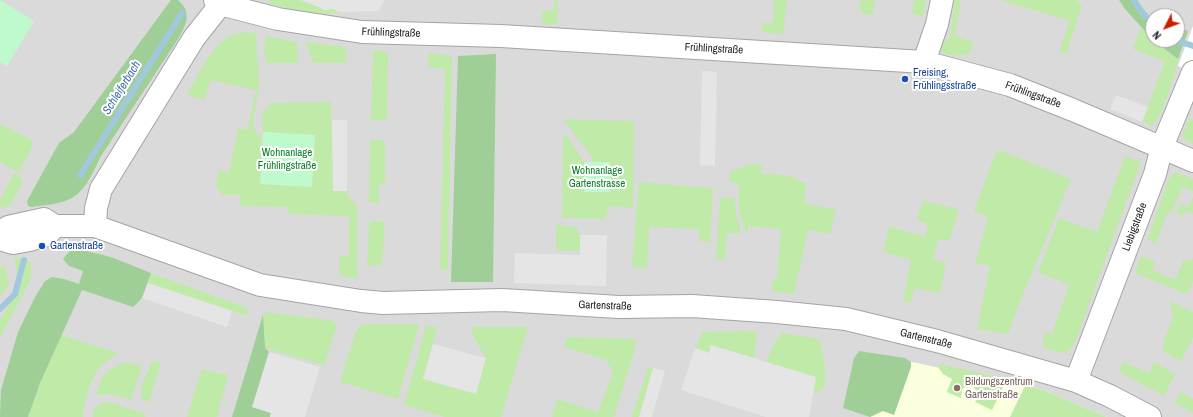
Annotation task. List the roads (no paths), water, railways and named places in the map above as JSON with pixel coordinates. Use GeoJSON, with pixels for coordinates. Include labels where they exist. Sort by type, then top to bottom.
{"type":"FeatureCollection","features":[{"type":"Feature","properties":{"kind":"street"},"geometry":{"type":"LineString","coordinates":[[924,62],[937,24],[942,0]]}},
{"type":"Feature","properties":{"kind":"street","name":"Frühlingstraße"},"geometry":{"type":"LineString","coordinates":[[95,226],[96,208],[101,189],[194,38],[220,1],[278,19],[362,32],[501,36],[924,62],[1010,85],[1193,161]]}},
{"type":"Feature","properties":{"kind":"street","name":"Liebigstraße"},"geometry":{"type":"LineString","coordinates":[[1076,381],[1155,174],[1162,147],[1193,72]]}},
{"type":"Feature","properties":{"kind":"street","name":"Gartenstraße"},"geometry":{"type":"LineString","coordinates":[[1,239],[13,243],[47,235],[55,226],[95,226],[260,285],[383,303],[502,300],[619,307],[692,306],[846,319],[937,341],[1076,381],[1110,396],[1150,417]]}},
{"type":"Feature","properties":{"kind":"waterway","name":"Schleiferbach"},"geometry":{"type":"LineString","coordinates":[[1134,0],[1145,15]]}},
{"type":"Feature","properties":{"kind":"waterway","name":"Schleiferbach"},"geometry":{"type":"LineString","coordinates":[[80,175],[182,13]]}},
{"type":"Feature","properties":{"kind":"waterway","name":"Schleiferbach"},"geometry":{"type":"LineString","coordinates":[[1185,43],[1193,46]]}},
{"type":"Feature","properties":{"kind":"waterway","name":"Schleiferbach"},"geometry":{"type":"LineString","coordinates":[[0,309],[15,294],[24,260]]}},
{"type":"Feature","properties":{"kind":"place","name":"Freising, Frühlingsstraße"},"geometry":{"type":"Point","coordinates":[905,79]}},
{"type":"Feature","properties":{"kind":"place","name":"Gartenstraße"},"geometry":{"type":"Point","coordinates":[42,246]}},
{"type":"Feature","properties":{"kind":"place","name":"Bildungszentrum Gartenstraße"},"geometry":{"type":"Point","coordinates":[957,388]}},
{"type":"Feature","properties":{"kind":"park label","name":"Wohnanlage Frühlingstraße"},"geometry":{"type":"Point","coordinates":[287,159]}},
{"type":"Feature","properties":{"kind":"park label","name":"Wohnanlage Gartenstrasse"},"geometry":{"type":"Point","coordinates":[597,177]}}]}
